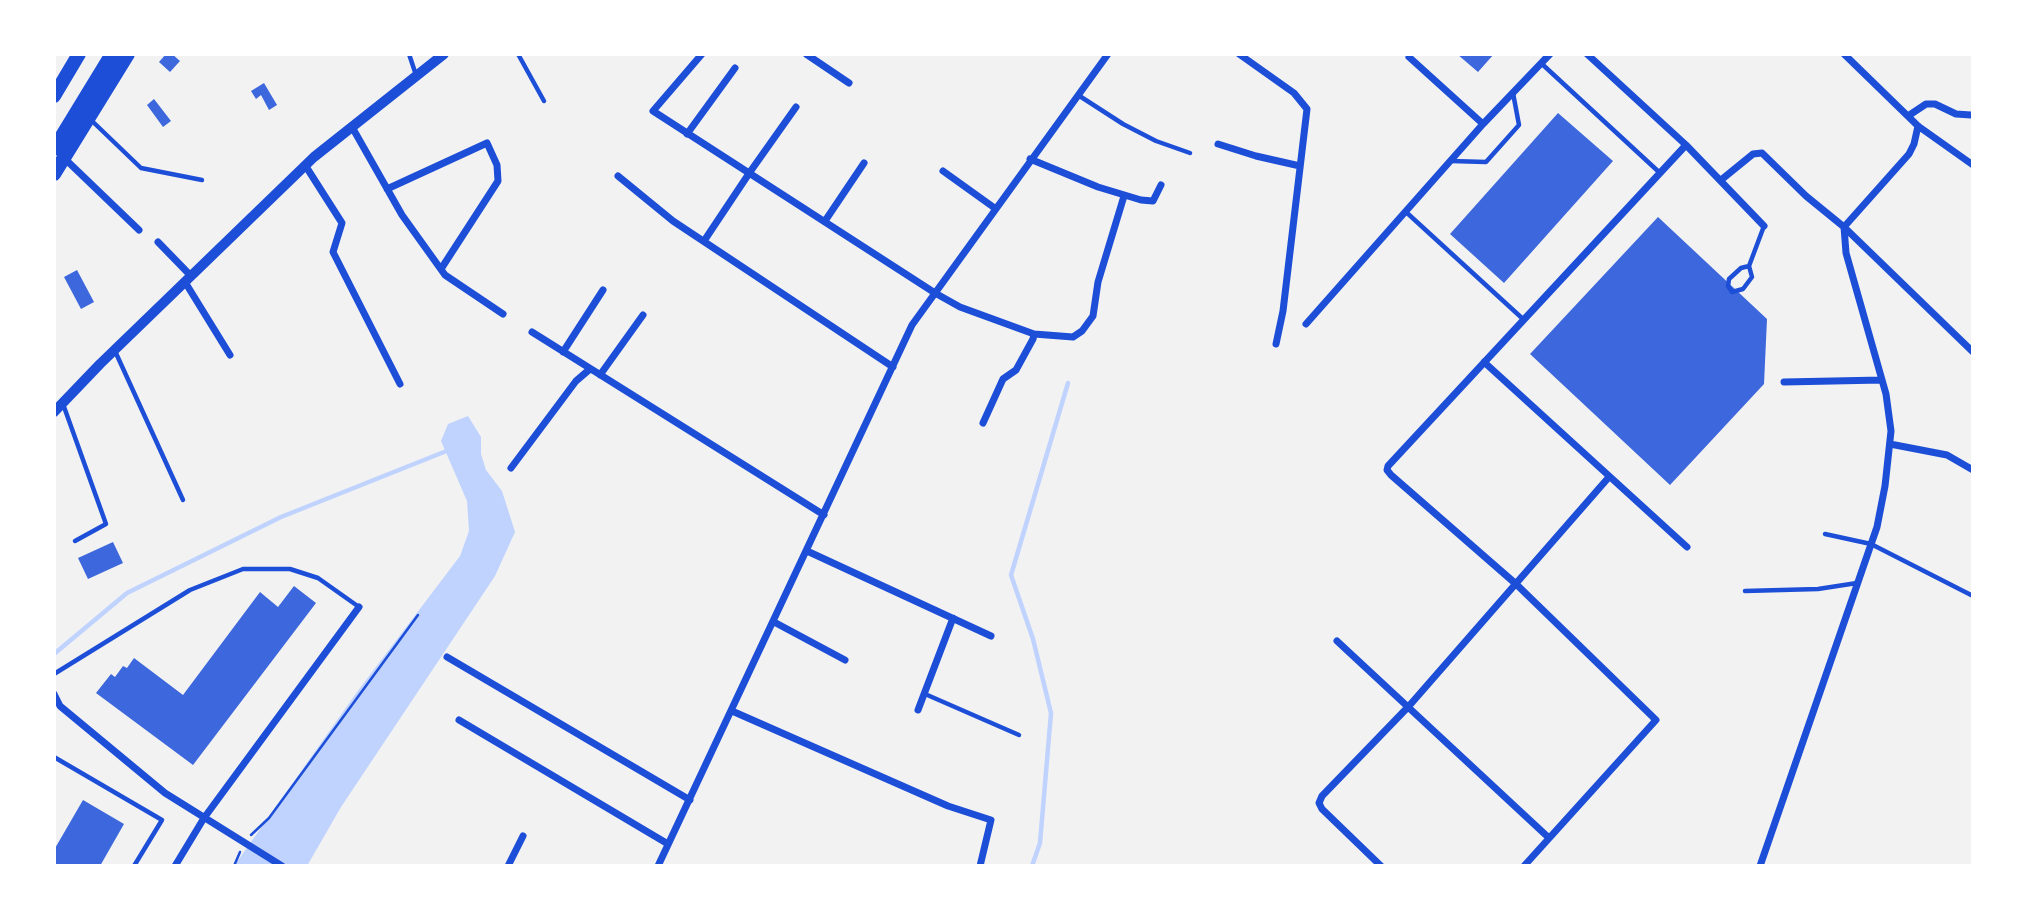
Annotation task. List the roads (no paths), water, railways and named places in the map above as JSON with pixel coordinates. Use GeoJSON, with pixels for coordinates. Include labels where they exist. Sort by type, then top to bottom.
{"type":"FeatureCollection","features":[{"type":"Feature","properties":{"kind":"highway"},"geometry":{"type":"LineString","coordinates":[[54,96],[79,54]]}},
{"type":"Feature","properties":{"kind":"highway"},"geometry":{"type":"LineString","coordinates":[[84,114],[112,54]]}},
{"type":"Feature","properties":{"kind":"highway"},"geometry":{"type":"LineString","coordinates":[[54,174],[58,152],[128,54]]}},
{"type":"Feature","properties":{"kind":"street"},"geometry":{"type":"LineString","coordinates":[[54,412],[114,350],[305,166],[444,54]]}},
{"type":"Feature","properties":{"kind":"street"},"geometry":{"type":"LineString","coordinates":[[702,54],[653,111],[935,293],[961,307],[1034,334],[1073,337],[1082,331],[1093,316],[1098,282],[1124,196]]}},
{"type":"Feature","properties":{"kind":"street"},"geometry":{"type":"LineString","coordinates":[[806,54],[849,83]]}},
{"type":"Feature","properties":{"kind":"street"},"geometry":{"type":"LineString","coordinates":[[658,866],[912,325],[1108,54]]}},
{"type":"Feature","properties":{"kind":"street"},"geometry":{"type":"LineString","coordinates":[[1239,54],[1294,93],[1307,109],[1283,311],[1276,344]]}},
{"type":"Feature","properties":{"kind":"street"},"geometry":{"type":"LineString","coordinates":[[1306,324],[1483,124],[1550,54]]}},
{"type":"Feature","properties":{"kind":"street"},"geometry":{"type":"LineString","coordinates":[[1587,54],[1686,145],[1764,226]]}},
{"type":"Feature","properties":{"kind":"street"},"geometry":{"type":"LineString","coordinates":[[1844,54],[1918,125],[1973,165]]}},
{"type":"Feature","properties":{"kind":"street"},"geometry":{"type":"LineString","coordinates":[[1409,57],[1483,124]]}},
{"type":"Feature","properties":{"kind":"street"},"geometry":{"type":"LineString","coordinates":[[687,134],[735,68]]}},
{"type":"Feature","properties":{"kind":"street"},"geometry":{"type":"LineString","coordinates":[[1908,116],[1926,104],[1934,104],[1956,114],[1971,115]]}},
{"type":"Feature","properties":{"kind":"street"},"geometry":{"type":"LineString","coordinates":[[704,241],[796,107]]}},
{"type":"Feature","properties":{"kind":"street"},"geometry":{"type":"LineString","coordinates":[[1760,866],[1877,527],[1883,500],[1891,430],[1882,380],[1846,253],[1844,227],[1909,154],[1918,125]]}},
{"type":"Feature","properties":{"kind":"street"},"geometry":{"type":"LineString","coordinates":[[352,127],[402,215],[445,275],[503,314]]}},
{"type":"Feature","properties":{"kind":"street"},"geometry":{"type":"LineString","coordinates":[[387,189],[487,144],[497,165],[498,181],[441,269]]}},
{"type":"Feature","properties":{"kind":"street"},"geometry":{"type":"LineString","coordinates":[[1219,144],[1300,166]]}},
{"type":"Feature","properties":{"kind":"street"},"geometry":{"type":"LineString","coordinates":[[1524,866],[1656,720],[1516,584],[1387,470],[1686,145]]}},
{"type":"Feature","properties":{"kind":"street"},"geometry":{"type":"LineString","coordinates":[[58,152],[139,230]]}},
{"type":"Feature","properties":{"kind":"street"},"geometry":{"type":"LineString","coordinates":[[1721,180],[1753,153],[1762,153],[1844,227],[1973,352]]}},
{"type":"Feature","properties":{"kind":"street"},"geometry":{"type":"LineString","coordinates":[[1030,159],[1124,196],[1153,201],[1161,186]]}},
{"type":"Feature","properties":{"kind":"street"},"geometry":{"type":"LineString","coordinates":[[825,221],[864,163]]}},
{"type":"Feature","properties":{"kind":"street"},"geometry":{"type":"LineString","coordinates":[[305,166],[342,222],[333,251],[400,384]]}},
{"type":"Feature","properties":{"kind":"street"},"geometry":{"type":"LineString","coordinates":[[943,171],[996,209]]}},
{"type":"Feature","properties":{"kind":"street"},"geometry":{"type":"LineString","coordinates":[[618,176],[673,220],[892,367]]}},
{"type":"Feature","properties":{"kind":"street"},"geometry":{"type":"LineString","coordinates":[[158,242],[188,279],[230,355]]}},
{"type":"Feature","properties":{"kind":"street"},"geometry":{"type":"LineString","coordinates":[[563,352],[603,290]]}},
{"type":"Feature","properties":{"kind":"street"},"geometry":{"type":"LineString","coordinates":[[600,375],[642,315]]}},
{"type":"Feature","properties":{"kind":"street"},"geometry":{"type":"LineString","coordinates":[[532,332],[824,515]]}},
{"type":"Feature","properties":{"kind":"street"},"geometry":{"type":"LineString","coordinates":[[983,423],[1003,379],[1016,370],[1034,334]]}},
{"type":"Feature","properties":{"kind":"street"},"geometry":{"type":"LineString","coordinates":[[1484,362],[1686,547]]}},
{"type":"Feature","properties":{"kind":"street"},"geometry":{"type":"LineString","coordinates":[[512,468],[576,381],[590,369]]}},
{"type":"Feature","properties":{"kind":"street"},"geometry":{"type":"LineString","coordinates":[[1784,382],[1882,380]]}},
{"type":"Feature","properties":{"kind":"street"},"geometry":{"type":"LineString","coordinates":[[1890,444],[1947,455],[1973,470]]}},
{"type":"Feature","properties":{"kind":"street"},"geometry":{"type":"LineString","coordinates":[[1381,866],[1319,803],[1322,796],[1409,706],[1609,477]]}},
{"type":"Feature","properties":{"kind":"street"},"geometry":{"type":"LineString","coordinates":[[807,551],[991,636]]}},
{"type":"Feature","properties":{"kind":"street"},"geometry":{"type":"LineString","coordinates":[[175,866],[204,818],[359,607]]}},
{"type":"Feature","properties":{"kind":"street"},"geometry":{"type":"LineString","coordinates":[[918,710],[953,618]]}},
{"type":"Feature","properties":{"kind":"street"},"geometry":{"type":"LineString","coordinates":[[774,622],[845,660]]}},
{"type":"Feature","properties":{"kind":"street"},"geometry":{"type":"LineString","coordinates":[[1337,641],[1549,838]]}},
{"type":"Feature","properties":{"kind":"street"},"geometry":{"type":"LineString","coordinates":[[447,657],[690,800]]}},
{"type":"Feature","properties":{"kind":"street"},"geometry":{"type":"LineString","coordinates":[[54,694],[60,706],[165,793],[282,866]]}},
{"type":"Feature","properties":{"kind":"street"},"geometry":{"type":"LineString","coordinates":[[732,711],[948,806],[991,820],[980,866]]}},
{"type":"Feature","properties":{"kind":"street"},"geometry":{"type":"LineString","coordinates":[[459,720],[668,844]]}},
{"type":"Feature","properties":{"kind":"street"},"geometry":{"type":"LineString","coordinates":[[508,866],[523,836]]}},
{"type":"Feature","properties":{"kind":"lane"},"geometry":{"type":"LineString","coordinates":[[409,54],[416,76]]}},
{"type":"Feature","properties":{"kind":"lane"},"geometry":{"type":"LineString","coordinates":[[518,54],[544,101]]}},
{"type":"Feature","properties":{"kind":"lane"},"geometry":{"type":"LineString","coordinates":[[1541,63],[1660,173]]}},
{"type":"Feature","properties":{"kind":"lane"},"geometry":{"type":"LineString","coordinates":[[1450,161],[1486,162],[1519,125],[1513,93]]}},
{"type":"Feature","properties":{"kind":"lane"},"geometry":{"type":"LineString","coordinates":[[1078,95],[1123,124],[1156,141],[1190,153]]}},
{"type":"Feature","properties":{"kind":"lane"},"geometry":{"type":"LineString","coordinates":[[84,114],[141,168],[202,180]]}},
{"type":"Feature","properties":{"kind":"lane"},"geometry":{"type":"LineString","coordinates":[[1405,212],[1524,320]]}},
{"type":"Feature","properties":{"kind":"lane"},"geometry":{"type":"LineString","coordinates":[[1749,266],[1741,268],[1728,279],[1732,292],[1743,289],[1752,277],[1749,266],[1764,226]]}},
{"type":"Feature","properties":{"kind":"lane"},"geometry":{"type":"LineString","coordinates":[[114,350],[183,500]]}},
{"type":"Feature","properties":{"kind":"lane"},"geometry":{"type":"LineString","coordinates":[[63,403],[106,524],[75,541]]}},
{"type":"Feature","properties":{"kind":"lane"},"geometry":{"type":"LineString","coordinates":[[1825,534],[1871,544],[1973,596]]}},
{"type":"Feature","properties":{"kind":"lane"},"geometry":{"type":"LineString","coordinates":[[54,674],[190,590],[243,569],[290,569],[318,578],[359,607]]}},
{"type":"Feature","properties":{"kind":"lane"},"geometry":{"type":"LineString","coordinates":[[1745,591],[1818,589],[1857,583]]}},
{"type":"Feature","properties":{"kind":"lane"},"geometry":{"type":"LineString","coordinates":[[924,694],[1018,735]]}},
{"type":"Feature","properties":{"kind":"lane"},"geometry":{"type":"LineString","coordinates":[[54,757],[162,821],[134,866]]}},
{"type":"Feature","properties":{"kind":"water"},"geometry":{"type":"Polygon","coordinates":[[[468,416],[481,437],[481,454],[486,470],[502,491],[515,532],[495,576],[341,807],[307,866],[234,866],[357,692],[460,556],[469,531],[467,501],[441,441],[448,424],[468,416]]]}},
{"type":"Feature","properties":{"kind":"waterway"},"geometry":{"type":"LineString","coordinates":[[1032,866],[1040,843],[1051,713],[1033,639],[1011,575],[1068,383]]}},
{"type":"Feature","properties":{"kind":"waterway"},"geometry":{"type":"LineString","coordinates":[[54,654],[127,593],[281,517],[449,450]]}}]}
